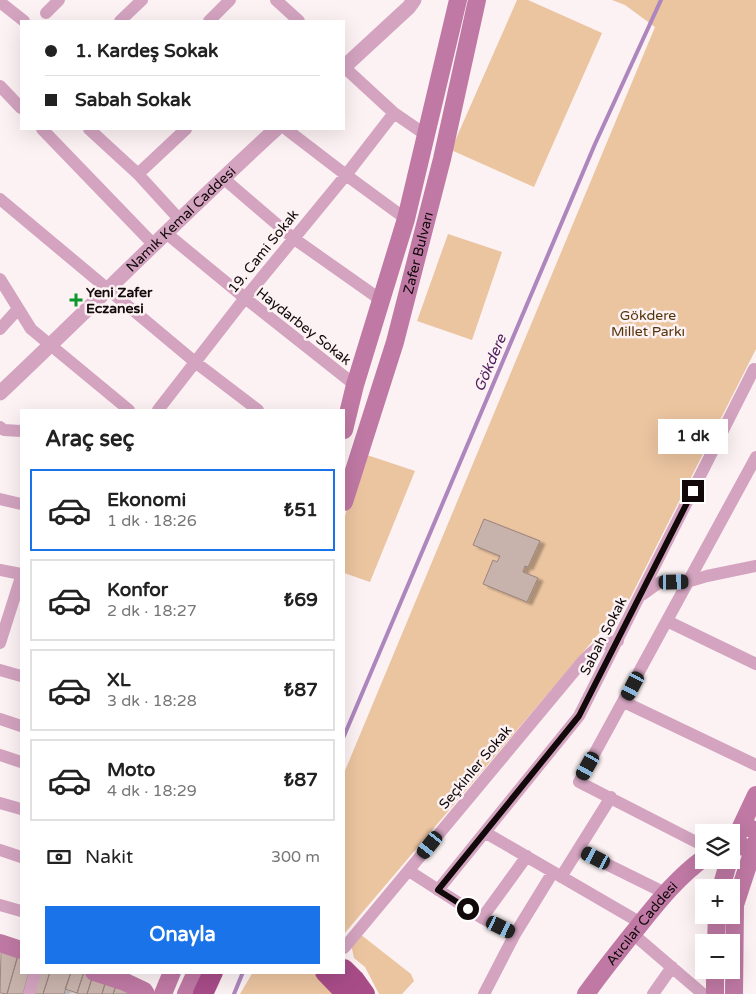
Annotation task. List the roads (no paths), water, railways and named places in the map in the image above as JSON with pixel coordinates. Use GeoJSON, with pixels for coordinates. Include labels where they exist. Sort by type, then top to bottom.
{"type":"FeatureCollection","features":[{"type":"Feature","properties":{"kind":"highway"},"geometry":{"type":"LineString","coordinates":[[345,970],[365,994]]}},
{"type":"Feature","properties":{"kind":"highway"},"geometry":{"type":"LineString","coordinates":[[202,994],[211,974]]}},
{"type":"Feature","properties":{"kind":"highway"},"geometry":{"type":"LineString","coordinates":[[327,974],[346,994]]}},
{"type":"Feature","properties":{"kind":"main road","name":"Zafer Bulvarı"},"geometry":{"type":"LineString","coordinates":[[345,426],[355,385],[406,219],[458,0]]}},
{"type":"Feature","properties":{"kind":"main road","name":"Zafer Bulvarı"},"geometry":{"type":"LineString","coordinates":[[345,499],[395,342],[442,159],[476,0]]}},
{"type":"Feature","properties":{"kind":"main road"},"geometry":{"type":"LineString","coordinates":[[740,835],[756,795]]}},
{"type":"Feature","properties":{"kind":"main road"},"geometry":{"type":"LineString","coordinates":[[740,845],[745,848],[756,844]]}},
{"type":"Feature","properties":{"kind":"main road"},"geometry":{"type":"LineString","coordinates":[[734,994],[735,905],[756,844]]}},
{"type":"Feature","properties":{"kind":"main road","name":"Atıcılar Caddesi"},"geometry":{"type":"LineString","coordinates":[[586,994],[664,893],[695,864]]}},
{"type":"Feature","properties":{"kind":"main road"},"geometry":{"type":"LineString","coordinates":[[0,943],[20,950]]}},
{"type":"Feature","properties":{"kind":"main road"},"geometry":{"type":"LineString","coordinates":[[100,974],[125,982],[144,991],[146,994]]}},
{"type":"Feature","properties":{"kind":"main road"},"geometry":{"type":"LineString","coordinates":[[163,994],[171,974]]}},
{"type":"Feature","properties":{"kind":"main road"},"geometry":{"type":"LineString","coordinates":[[186,994],[195,974]]}},
{"type":"Feature","properties":{"kind":"main road"},"geometry":{"type":"LineString","coordinates":[[715,994],[716,979]]}},
{"type":"Feature","properties":{"kind":"street"},"geometry":{"type":"LineString","coordinates":[[46,12],[58,0]]}},
{"type":"Feature","properties":{"kind":"street"},"geometry":{"type":"LineString","coordinates":[[121,20],[142,0]]}},
{"type":"Feature","properties":{"kind":"street"},"geometry":{"type":"LineString","coordinates":[[210,20],[230,0]]}},
{"type":"Feature","properties":{"kind":"street"},"geometry":{"type":"LineString","coordinates":[[276,0],[297,20]]}},
{"type":"Feature","properties":{"kind":"street"},"geometry":{"type":"LineString","coordinates":[[0,2],[23,20]]}},
{"type":"Feature","properties":{"kind":"street"},"geometry":{"type":"LineString","coordinates":[[345,66],[408,2]]}},
{"type":"Feature","properties":{"kind":"street"},"geometry":{"type":"LineString","coordinates":[[345,68],[394,113],[426,135]]}},
{"type":"Feature","properties":{"kind":"street"},"geometry":{"type":"LineString","coordinates":[[0,86],[20,107]]}},
{"type":"Feature","properties":{"kind":"street","name":"19. Cami Sokak"},"geometry":{"type":"LineString","coordinates":[[159,409],[244,298],[346,175],[394,113]]}},
{"type":"Feature","properties":{"kind":"street"},"geometry":{"type":"LineString","coordinates":[[43,130],[153,244]]}},
{"type":"Feature","properties":{"kind":"street"},"geometry":{"type":"LineString","coordinates":[[138,174],[185,130]]}},
{"type":"Feature","properties":{"kind":"street","name":"Namık Kemal Caddesi"},"geometry":{"type":"LineString","coordinates":[[0,393],[179,219],[275,130]]}},
{"type":"Feature","properties":{"kind":"street"},"geometry":{"type":"LineString","coordinates":[[287,130],[406,219]]}},
{"type":"Feature","properties":{"kind":"street"},"geometry":{"type":"LineString","coordinates":[[95,131],[179,219]]}},
{"type":"Feature","properties":{"kind":"street"},"geometry":{"type":"LineString","coordinates":[[223,178],[293,238],[381,300]]}},
{"type":"Feature","properties":{"kind":"street"},"geometry":{"type":"LineString","coordinates":[[0,199],[109,288],[195,362],[257,409]]}},
{"type":"Feature","properties":{"kind":"street","name":"Haydarbey Sokak"},"geometry":{"type":"LineString","coordinates":[[166,233],[244,298],[355,385]]}},
{"type":"Feature","properties":{"kind":"street"},"geometry":{"type":"LineString","coordinates":[[0,279],[31,329],[128,409]]}},
{"type":"Feature","properties":{"kind":"street"},"geometry":{"type":"LineString","coordinates":[[0,330],[18,309]]}},
{"type":"Feature","properties":{"kind":"street","name":"Sabah Sokak"},"geometry":{"type":"LineString","coordinates":[[438,890],[579,716],[754,369]]}},
{"type":"Feature","properties":{"kind":"street"},"geometry":{"type":"LineString","coordinates":[[0,426],[4,430],[20,430]]}},
{"type":"Feature","properties":{"kind":"street"},"geometry":{"type":"LineString","coordinates":[[695,841],[579,782],[624,702],[687,582],[753,473],[756,457]]}},
{"type":"Feature","properties":{"kind":"street"},"geometry":{"type":"LineString","coordinates":[[0,499],[20,504]]}},
{"type":"Feature","properties":{"kind":"street"},"geometry":{"type":"LineString","coordinates":[[640,596],[660,582],[687,582],[714,574],[756,566]]}},
{"type":"Feature","properties":{"kind":"street"},"geometry":{"type":"LineString","coordinates":[[0,570],[20,575]]}},
{"type":"Feature","properties":{"kind":"street"},"geometry":{"type":"LineString","coordinates":[[0,643],[20,578]]}},
{"type":"Feature","properties":{"kind":"street"},"geometry":{"type":"LineString","coordinates":[[667,621],[756,664]]}},
{"type":"Feature","properties":{"kind":"street","name":"Seçkinler Sokak"},"geometry":{"type":"LineString","coordinates":[[345,947],[582,662],[600,645],[618,641]]}},
{"type":"Feature","properties":{"kind":"street"},"geometry":{"type":"LineString","coordinates":[[0,670],[20,676]]}},
{"type":"Feature","properties":{"kind":"street"},"geometry":{"type":"LineString","coordinates":[[624,702],[756,765]]}},
{"type":"Feature","properties":{"kind":"street"},"geometry":{"type":"LineString","coordinates":[[0,719],[20,726]]}},
{"type":"Feature","properties":{"kind":"street"},"geometry":{"type":"LineString","coordinates":[[0,755],[20,762]]}},
{"type":"Feature","properties":{"kind":"street"},"geometry":{"type":"LineString","coordinates":[[484,994],[515,934],[557,874],[578,850],[611,797]]}},
{"type":"Feature","properties":{"kind":"street"},"geometry":{"type":"LineString","coordinates":[[0,803],[20,810]]}},
{"type":"Feature","properties":{"kind":"street"},"geometry":{"type":"LineString","coordinates":[[486,833],[557,874],[637,929],[672,967],[703,994]]}},
{"type":"Feature","properties":{"kind":"street"},"geometry":{"type":"LineString","coordinates":[[3,853],[20,850]]}},
{"type":"Feature","properties":{"kind":"street"},"geometry":{"type":"LineString","coordinates":[[578,850],[664,893]]}},
{"type":"Feature","properties":{"kind":"street"},"geometry":{"type":"LineString","coordinates":[[3,853],[20,857]]}},
{"type":"Feature","properties":{"kind":"street"},"geometry":{"type":"LineString","coordinates":[[482,918],[527,856]]}},
{"type":"Feature","properties":{"kind":"street"},"geometry":{"type":"LineString","coordinates":[[409,872],[482,918],[515,934]]}},
{"type":"Feature","properties":{"kind":"street"},"geometry":{"type":"LineString","coordinates":[[0,905],[20,911]]}},
{"type":"Feature","properties":{"kind":"street"},"geometry":{"type":"LineString","coordinates":[[653,994],[672,967]]}},
{"type":"Feature","properties":{"kind":"street"},"geometry":{"type":"LineString","coordinates":[[29,994],[34,974]]}},
{"type":"Feature","properties":{"kind":"waterway","name":"Gökdere"},"geometry":{"type":"LineString","coordinates":[[345,734],[595,144],[661,0]]}},
{"type":"Feature","properties":{"kind":"waterway","name":"Gökdere"},"geometry":{"type":"LineString","coordinates":[[234,994],[242,974]]}},
{"type":"Feature","properties":{"kind":"place","name":"Yeni Zafer Eczanesi"},"geometry":{"type":"Point","coordinates":[76,300]}},
{"type":"Feature","properties":{"kind":"park label","name":"Gökdere Millet Parkı"},"geometry":{"type":"Point","coordinates":[648,324]}}]}
